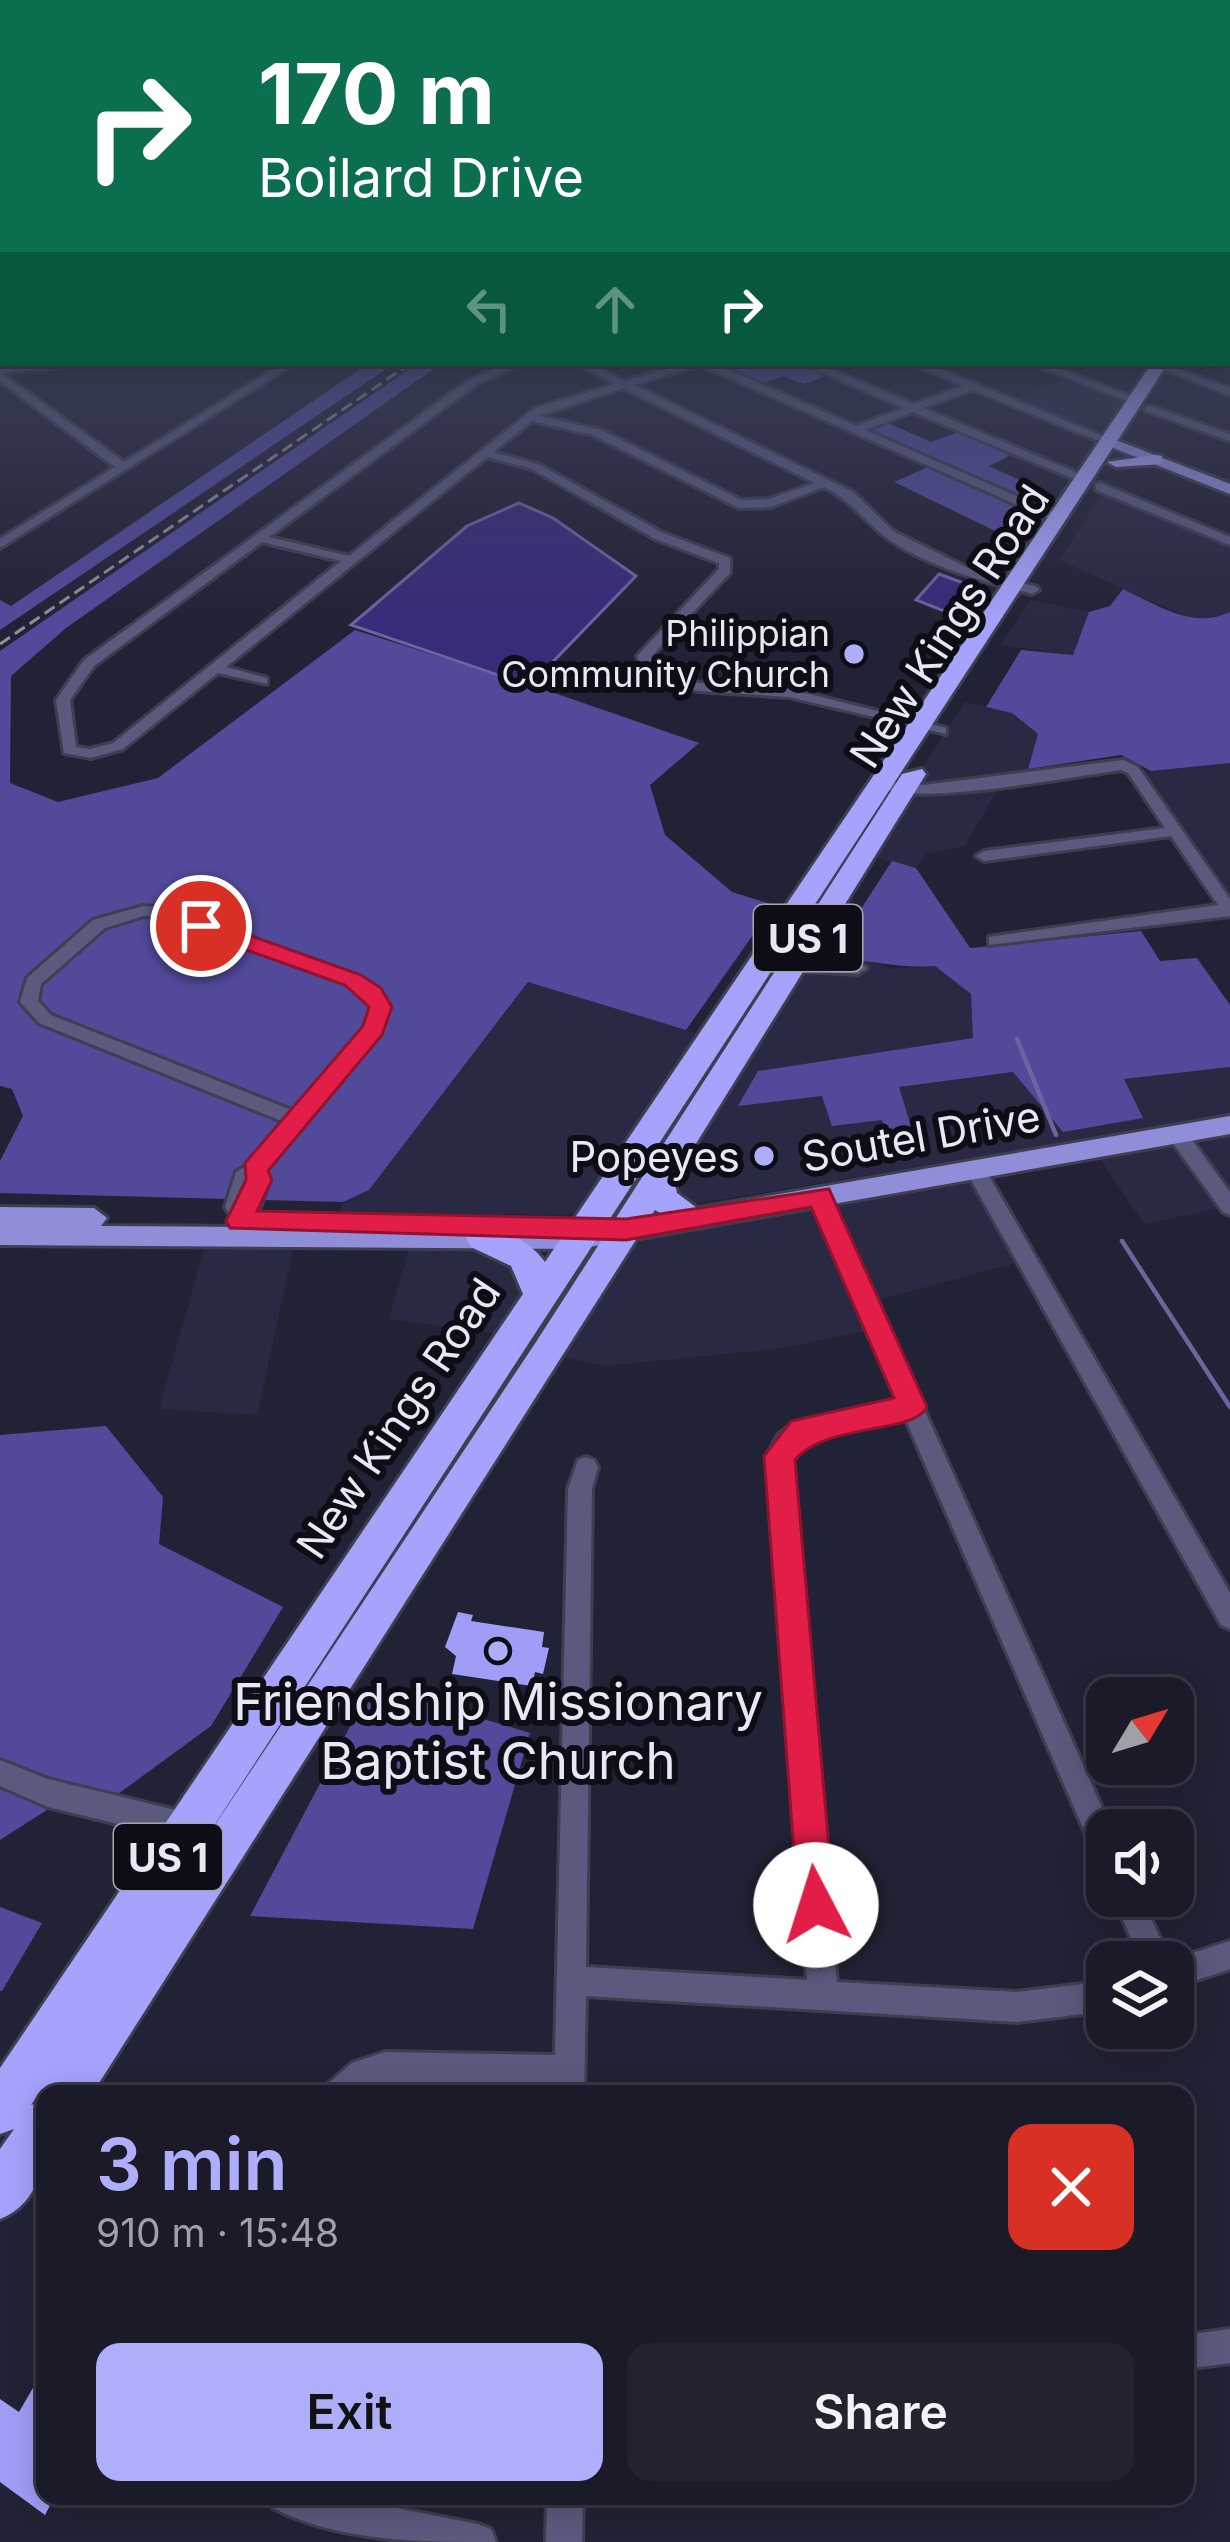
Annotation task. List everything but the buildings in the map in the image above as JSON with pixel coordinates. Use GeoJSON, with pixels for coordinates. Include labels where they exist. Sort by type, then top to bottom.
{"type":"FeatureCollection","features":[{"type":"Feature","properties":{"kind":"highway","name":"New Kings Road"},"geometry":{"type":"LineString","coordinates":[[0,2110],[188,1827],[347,1620],[626,1229],[772,976],[1150,391]]}},
{"type":"Feature","properties":{"kind":"highway"},"geometry":{"type":"LineString","coordinates":[[1080,429],[1156,460]]}},
{"type":"Feature","properties":{"kind":"highway","name":"New Kings Road"},"geometry":{"type":"LineString","coordinates":[[1022,588],[1056,518],[1091,483]]}},
{"type":"Feature","properties":{"kind":"highway","name":"New Kings Road"},"geometry":{"type":"LineString","coordinates":[[69,2085],[540,1296],[772,976],[891,787]]}},
{"type":"Feature","properties":{"kind":"highway"},"geometry":{"type":"LineString","coordinates":[[658,1179],[662,1200],[693,1217]]}},
{"type":"Feature","properties":{"kind":"highway"},"geometry":{"type":"LineString","coordinates":[[482,1238],[521,1252],[533,1263],[540,1296]]}},
{"type":"Feature","properties":{"kind":"highway"},"geometry":{"type":"LineString","coordinates":[[0,2194],[36,2138]]}},
{"type":"Feature","properties":{"kind":"main road"},"geometry":{"type":"LineString","coordinates":[[1156,460],[1230,490]]}},
{"type":"Feature","properties":{"kind":"main road","name":"Soutel Drive"},"geometry":{"type":"LineString","coordinates":[[0,1235],[237,1224],[482,1238],[626,1229],[1230,1125]]}},
{"type":"Feature","properties":{"kind":"main road","name":"Soutel Drive"},"geometry":{"type":"LineString","coordinates":[[0,1216],[582,1232]]}},
{"type":"Feature","properties":{"kind":"street"},"geometry":{"type":"LineString","coordinates":[[32,391],[124,467]]}},
{"type":"Feature","properties":{"kind":"street"},"geometry":{"type":"LineString","coordinates":[[0,544],[247,391]]}},
{"type":"Feature","properties":{"kind":"street"},"geometry":{"type":"LineString","coordinates":[[461,391],[76,677],[61,710],[64,741],[74,753],[92,754],[118,746],[530,417],[601,391]]}},
{"type":"Feature","properties":{"kind":"street"},"geometry":{"type":"LineString","coordinates":[[637,391],[857,500],[889,534],[961,570],[1022,588]]}},
{"type":"Feature","properties":{"kind":"street"},"geometry":{"type":"LineString","coordinates":[[764,391],[1056,518]]}},
{"type":"Feature","properties":{"kind":"street"},"geometry":{"type":"LineString","coordinates":[[872,391],[1230,541]]}},
{"type":"Feature","properties":{"kind":"street"},"geometry":{"type":"LineString","coordinates":[[855,430],[961,391]]}},
{"type":"Feature","properties":{"kind":"street"},"geometry":{"type":"LineString","coordinates":[[985,391],[1080,429]]}},
{"type":"Feature","properties":{"kind":"street"},"geometry":{"type":"LineString","coordinates":[[1105,391],[1230,437]]}},
{"type":"Feature","properties":{"kind":"street"},"geometry":{"type":"LineString","coordinates":[[530,417],[607,436],[739,504],[771,503],[825,483]]}},
{"type":"Feature","properties":{"kind":"street"},"geometry":{"type":"LineString","coordinates":[[484,453],[536,467],[659,536],[726,561],[724,570],[644,656],[651,674],[698,687],[789,693],[930,728]]}},
{"type":"Feature","properties":{"kind":"street"},"geometry":{"type":"LineString","coordinates":[[259,538],[351,560]]}},
{"type":"Feature","properties":{"kind":"street"},"geometry":{"type":"LineString","coordinates":[[215,668],[262,681]]}},
{"type":"Feature","properties":{"kind":"street"},"geometry":{"type":"LineString","coordinates":[[891,787],[1123,765],[1133,770],[1229,910],[995,941]]}},
{"type":"Feature","properties":{"kind":"street"},"geometry":{"type":"LineString","coordinates":[[985,856],[1175,831]]}},
{"type":"Feature","properties":{"kind":"street"},"geometry":{"type":"LineString","coordinates":[[237,1224],[255,1194],[259,1180],[254,1170],[374,1029],[380,1007],[365,986],[154,910],[99,924],[33,982],[29,1002],[45,1019],[296,1119]]}},
{"type":"Feature","properties":{"kind":"street"},"geometry":{"type":"LineString","coordinates":[[772,976],[858,968]]}},
{"type":"Feature","properties":{"kind":"street"},"geometry":{"type":"LineString","coordinates":[[1177,1134],[1230,1207]]}},
{"type":"Feature","properties":{"kind":"street"},"geometry":{"type":"LineString","coordinates":[[975,1169],[1230,1617]]}},
{"type":"Feature","properties":{"kind":"street"},"geometry":{"type":"LineString","coordinates":[[819,1196],[1089,1809]]}},
{"type":"Feature","properties":{"kind":"street"},"geometry":{"type":"LineString","coordinates":[[823,1995],[779,1456],[801,1430],[913,1407]]}},
{"type":"Feature","properties":{"kind":"street"},"geometry":{"type":"LineString","coordinates":[[351,2084],[386,2067],[569,2082],[580,1489],[586,1467]]}},
{"type":"Feature","properties":{"kind":"street"},"geometry":{"type":"LineString","coordinates":[[0,1773],[48,1793],[188,1827]]}},
{"type":"Feature","properties":{"kind":"street"},"geometry":{"type":"LineString","coordinates":[[1194,1966],[1230,1955]]}},
{"type":"Feature","properties":{"kind":"street"},"geometry":{"type":"LineString","coordinates":[[571,1981],[1017,2007],[1086,1999]]}},
{"type":"Feature","properties":{"kind":"street"},"geometry":{"type":"LineString","coordinates":[[1194,2351],[1230,2346]]}},
{"type":"Feature","properties":{"kind":"street"},"geometry":{"type":"LineString","coordinates":[[300,2505],[478,2542]]}},
{"type":"Feature","properties":{"kind":"street"},"geometry":{"type":"LineString","coordinates":[[564,2542],[565,2505]]}},
{"type":"Feature","properties":{"kind":"shaded area"},"geometry":{"type":"Polygon","coordinates":[[[328,391],[354,391],[0,630],[0,600],[11,606],[328,391]]]}},
{"type":"Feature","properties":{"kind":"shaded area"},"geometry":{"type":"Polygon","coordinates":[[[378,391],[403,391],[66,628],[11,676],[10,783],[58,802],[158,778],[355,630],[513,680],[529,679],[537,687],[699,743],[650,785],[665,835],[732,892],[774,905],[686,1030],[528,982],[369,1190],[343,1202],[0,1193],[0,1161],[23,1116],[12,1089],[0,1086],[0,651],[378,391]]]}},
{"type":"Feature","properties":{"kind":"shaded area"},"geometry":{"type":"Polygon","coordinates":[[[1036,391],[1102,391],[1127,400],[1112,424],[1078,426],[1013,400],[1036,391]]]}},
{"type":"Feature","properties":{"kind":"shaded area"},"geometry":{"type":"Polygon","coordinates":[[[886,422],[931,442],[958,432],[1013,454],[989,466],[1046,492],[1037,506],[864,431],[886,422]]]}},
{"type":"Feature","properties":{"kind":"shaded area"},"geometry":{"type":"Polygon","coordinates":[[[928,467],[1033,515],[1018,542],[894,482],[928,467]]]}},
{"type":"Feature","properties":{"kind":"shaded area"},"geometry":{"type":"Polygon","coordinates":[[[1105,490],[1230,545],[1230,612],[1210,622],[1189,618],[1059,560],[1105,490]]]}},
{"type":"Feature","properties":{"kind":"shaded area"},"geometry":{"type":"Polygon","coordinates":[[[519,503],[553,518],[636,576],[540,675],[513,680],[351,625],[467,526],[519,503]]]}},
{"type":"Feature","properties":{"kind":"shaded area"},"geometry":{"type":"Polygon","coordinates":[[[939,574],[974,587],[954,615],[916,600],[939,574]]]}},
{"type":"Feature","properties":{"kind":"shaded area"},"geometry":{"type":"Polygon","coordinates":[[[1123,589],[1189,617],[1230,612],[1230,763],[1151,771],[1121,755],[1028,769],[1038,734],[1012,713],[986,707],[1021,650],[1073,655],[1089,612],[1110,606],[1123,589]]]}},
{"type":"Feature","properties":{"kind":"shaded area"},"geometry":{"type":"Polygon","coordinates":[[[1030,600],[1089,612],[1074,655],[1001,645],[1030,600]]]}},
{"type":"Feature","properties":{"kind":"shaded area"},"geometry":{"type":"Polygon","coordinates":[[[965,702],[1012,713],[1038,735],[1028,769],[1007,773],[965,846],[926,854],[916,868],[867,855],[965,702]]]}},
{"type":"Feature","properties":{"kind":"shaded area"},"geometry":{"type":"Polygon","coordinates":[[[1230,763],[1230,904],[1143,777],[1151,771],[1230,763]]]}},
{"type":"Feature","properties":{"kind":"shaded area"},"geometry":{"type":"Polygon","coordinates":[[[892,861],[916,868],[970,948],[1141,931],[1160,961],[1197,958],[1230,1005],[1230,1067],[1124,1079],[1143,1118],[1063,1132],[1013,1072],[899,1087],[913,1133],[887,1136],[882,1120],[832,1126],[822,1096],[738,1106],[758,1071],[973,1038],[971,994],[935,966],[829,958],[892,861]]]}},
{"type":"Feature","properties":{"kind":"shaded area"},"geometry":{"type":"Polygon","coordinates":[[[807,954],[868,959],[892,969],[935,966],[971,994],[973,1038],[759,1071],[740,1106],[823,1096],[882,1120],[887,1136],[912,1133],[898,1087],[1014,1072],[1143,1118],[1123,1079],[1230,1067],[1230,1116],[686,1205],[665,1179],[807,954]]]}},
{"type":"Feature","properties":{"kind":"shaded area"},"geometry":{"type":"Polygon","coordinates":[[[529,982],[701,1035],[583,1209],[564,1215],[340,1212],[343,1202],[369,1190],[529,982]]]}},
{"type":"Feature","properties":{"kind":"shaded area"},"geometry":{"type":"Polygon","coordinates":[[[1230,1135],[1230,1206],[1144,1224],[1099,1157],[1230,1135]]]}},
{"type":"Feature","properties":{"kind":"shaded area"},"geometry":{"type":"Polygon","coordinates":[[[973,1179],[1019,1262],[859,1305],[869,1330],[783,1348],[604,1366],[560,1357],[640,1238],[973,1179]]]}},
{"type":"Feature","properties":{"kind":"shaded area"},"geometry":{"type":"Polygon","coordinates":[[[205,1246],[294,1246],[257,1415],[159,1409],[205,1246]]]}},
{"type":"Feature","properties":{"kind":"shaded area"},"geometry":{"type":"Polygon","coordinates":[[[410,1246],[494,1250],[530,1283],[500,1334],[389,1319],[410,1246]]]}},
{"type":"Feature","properties":{"kind":"shaded area"},"geometry":{"type":"Polygon","coordinates":[[[106,1426],[163,1497],[159,1544],[283,1607],[211,1726],[118,1794],[50,1808],[0,1840],[0,1435],[106,1426]]]}},
{"type":"Feature","properties":{"kind":"shaded area"},"geometry":{"type":"Polygon","coordinates":[[[372,1685],[530,1733],[473,1929],[250,1916],[372,1685]]]}},
{"type":"Feature","properties":{"kind":"shaded area"},"geometry":{"type":"Polygon","coordinates":[[[0,1907],[42,1923],[2,1991],[0,1991],[0,1907]]]}},
{"type":"Feature","properties":{"kind":"waterway"},"geometry":{"type":"LineString","coordinates":[[1017,1039],[1056,1135]]}},
{"type":"Feature","properties":{"kind":"waterway"},"geometry":{"type":"LineString","coordinates":[[1122,1241],[1230,1407]]}},
{"type":"Feature","properties":{"kind":"railway"},"geometry":{"type":"LineString","coordinates":[[0,644],[371,391]]}},
{"type":"Feature","properties":{"kind":"place","name":"Philippian Community Church"},"geometry":{"type":"Point","coordinates":[854,654]}},
{"type":"Feature","properties":{"kind":"place","name":"Popeyes"},"geometry":{"type":"Point","coordinates":[764,1156]}},
{"type":"Feature","properties":{"kind":"place","name":"Friendship Missionary Baptist Church"},"geometry":{"type":"Point","coordinates":[498,1651]}},
{"type":"Feature","properties":{"kind":"route"},"geometry":{"type":"LineString","coordinates":[[201,926],[353,980],[373,994],[380,1007],[374,1029],[254,1170],[259,1180],[250,1207],[239,1221],[626,1229],[819,1196],[913,1407],[801,1430],[786,1442],[779,1456],[816,1905]]}}]}
